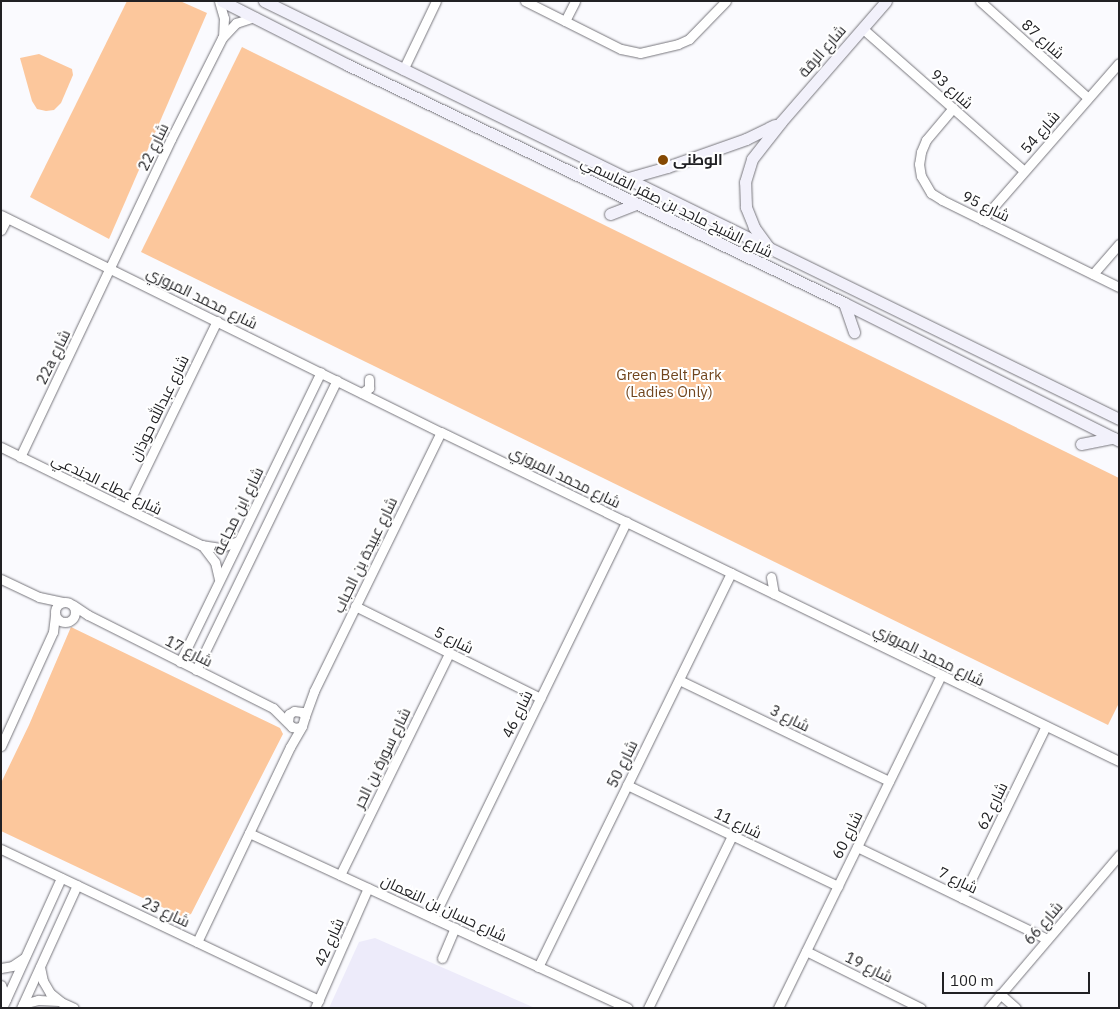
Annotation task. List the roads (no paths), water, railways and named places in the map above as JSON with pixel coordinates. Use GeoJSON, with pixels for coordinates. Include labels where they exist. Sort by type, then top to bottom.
{"type":"FeatureCollection","features":[{"type":"Feature","properties":{"kind":"main road","name":"شارع الشيخ ماجد بن صقر القاسمي"},"geometry":{"type":"LineString","coordinates":[[221,1],[348,65],[844,303],[1116,440]]}},
{"type":"Feature","properties":{"kind":"main road","name":"شارع الشيخ ماجد بن صقر القاسمي"},"geometry":{"type":"LineString","coordinates":[[264,1],[1119,419]]}},
{"type":"Feature","properties":{"kind":"main road","name":"شارع الرقة"},"geometry":{"type":"LineString","coordinates":[[772,251],[749,216],[744,190],[752,160],[781,122],[882,3]]}},
{"type":"Feature","properties":{"kind":"main road"},"geometry":{"type":"LineString","coordinates":[[348,65],[350,57],[355,54],[390,69],[403,70]]}},
{"type":"Feature","properties":{"kind":"main road","name":"شارع الرقة"},"geometry":{"type":"LineString","coordinates":[[625,179],[667,167],[746,139],[781,122]]}},
{"type":"Feature","properties":{"kind":"main road"},"geometry":{"type":"LineString","coordinates":[[610,214],[636,204]]}},
{"type":"Feature","properties":{"kind":"main road"},"geometry":{"type":"LineString","coordinates":[[844,303],[854,332]]}},
{"type":"Feature","properties":{"kind":"main road"},"geometry":{"type":"LineString","coordinates":[[889,327],[900,326],[919,333],[924,330],[922,324]]}},
{"type":"Feature","properties":{"kind":"main road"},"geometry":{"type":"LineString","coordinates":[[1081,444],[1116,440]]}},
{"type":"Feature","properties":{"kind":"street","name":"شارع 22"},"geometry":{"type":"LineString","coordinates":[[221,1],[224,18],[222,38]]}},
{"type":"Feature","properties":{"kind":"street"},"geometry":{"type":"LineString","coordinates":[[403,70],[436,1]]}},
{"type":"Feature","properties":{"kind":"street"},"geometry":{"type":"LineString","coordinates":[[525,1],[627,51],[646,53],[689,39],[726,1]]}},
{"type":"Feature","properties":{"kind":"street"},"geometry":{"type":"LineString","coordinates":[[566,21],[575,1]]}},
{"type":"Feature","properties":{"kind":"street","name":"شارع 87"},"geometry":{"type":"LineString","coordinates":[[980,1],[1088,98]]}},
{"type":"Feature","properties":{"kind":"street","name":"شارع 22"},"geometry":{"type":"LineString","coordinates":[[111,269],[171,139],[222,38],[236,24],[255,17]]}},
{"type":"Feature","properties":{"kind":"street","name":"شارع 93"},"geometry":{"type":"LineString","coordinates":[[862,28],[1024,171]]}},
{"type":"Feature","properties":{"kind":"street","name":"شارع 54"},"geometry":{"type":"LineString","coordinates":[[982,220],[1119,63]]}},
{"type":"Feature","properties":{"kind":"street","name":"شارع 95"},"geometry":{"type":"LineString","coordinates":[[953,108],[923,146],[919,164],[921,176],[927,188],[936,197],[1119,287]]}},
{"type":"Feature","properties":{"kind":"street"},"geometry":{"type":"LineString","coordinates":[[1,230],[4,217]]}},
{"type":"Feature","properties":{"kind":"street","name":"شارع محمد المروزي"},"geometry":{"type":"LineString","coordinates":[[4,217],[217,320],[441,432],[1046,726],[1118,759]]}},
{"type":"Feature","properties":{"kind":"street"},"geometry":{"type":"LineString","coordinates":[[1093,274],[1119,244]]}},
{"type":"Feature","properties":{"kind":"street","name":"22a شارع"},"geometry":{"type":"LineString","coordinates":[[20,456],[111,269]]}},
{"type":"Feature","properties":{"kind":"street","name":"شارع عبدالله حوذان"},"geometry":{"type":"LineString","coordinates":[[126,508],[217,320]]}},
{"type":"Feature","properties":{"kind":"street","name":"شارع ابن مجاعة"},"geometry":{"type":"LineString","coordinates":[[180,662],[321,372]]}},
{"type":"Feature","properties":{"kind":"street","name":"شارع ابن مجاعة"},"geometry":{"type":"LineString","coordinates":[[196,670],[337,380]]}},
{"type":"Feature","properties":{"kind":"street"},"geometry":{"type":"LineString","coordinates":[[362,393],[369,388],[369,380]]}},
{"type":"Feature","properties":{"kind":"street","name":"شارع عبيدة بن الحباب"},"geometry":{"type":"LineString","coordinates":[[305,716],[314,690],[441,432]]}},
{"type":"Feature","properties":{"kind":"street","name":"شارع عطاء الجندعي"},"geometry":{"type":"LineString","coordinates":[[1,448],[201,545],[218,548],[238,540]]}},
{"type":"Feature","properties":{"kind":"street","name":"شارع 46"},"geometry":{"type":"LineString","coordinates":[[433,918],[626,522]]}},
{"type":"Feature","properties":{"kind":"street","name":"شارع عطاء الجندعي"},"geometry":{"type":"LineString","coordinates":[[201,545],[215,562],[219,580]]}},
{"type":"Feature","properties":{"kind":"street","name":"شارع 50"},"geometry":{"type":"LineString","coordinates":[[538,967],[731,573]]}},
{"type":"Feature","properties":{"kind":"street"},"geometry":{"type":"LineString","coordinates":[[771,577],[774,594]]}},
{"type":"Feature","properties":{"kind":"street"},"geometry":{"type":"LineString","coordinates":[[1,579],[39,597],[72,605],[75,614],[53,632]]}},
{"type":"Feature","properties":{"kind":"street"},"geometry":{"type":"LineString","coordinates":[[39,597],[55,613],[59,620],[68,621]]}},
{"type":"Feature","properties":{"kind":"street"},"geometry":{"type":"LineString","coordinates":[[1,746],[53,632],[57,606],[62,602]]}},
{"type":"Feature","properties":{"kind":"street","name":"شارع 17"},"geometry":{"type":"LineString","coordinates":[[72,605],[93,618],[272,708],[289,723]]}},
{"type":"Feature","properties":{"kind":"street","name":"شارع 5"},"geometry":{"type":"LineString","coordinates":[[355,606],[540,698]]}},
{"type":"Feature","properties":{"kind":"street","name":"شارع 17"},"geometry":{"type":"LineString","coordinates":[[68,621],[93,618]]}},
{"type":"Feature","properties":{"kind":"street","name":"شارع سورة بن الحر"},"geometry":{"type":"LineString","coordinates":[[340,874],[449,653]]}},
{"type":"Feature","properties":{"kind":"street","name":"شارع 60"},"geometry":{"type":"LineString","coordinates":[[778,1008],[941,675]]}},
{"type":"Feature","properties":{"kind":"street","name":"شارع 3"},"geometry":{"type":"LineString","coordinates":[[679,680],[889,781]]}},
{"type":"Feature","properties":{"kind":"street","name":"شارع عبيدة بن الحباب"},"geometry":{"type":"LineString","coordinates":[[295,710],[314,690]]}},
{"type":"Feature","properties":{"kind":"street","name":"شارع 17"},"geometry":{"type":"LineString","coordinates":[[272,708],[295,710]]}},
{"type":"Feature","properties":{"kind":"street"},"geometry":{"type":"LineString","coordinates":[[196,942],[290,747],[302,726],[305,716],[302,712],[295,710],[290,714],[290,747]]}},
{"type":"Feature","properties":{"kind":"street"},"geometry":{"type":"LineString","coordinates":[[289,723],[297,728],[302,726]]}},
{"type":"Feature","properties":{"kind":"street","name":"شارع 62"},"geometry":{"type":"LineString","coordinates":[[962,898],[1046,726]]}},
{"type":"Feature","properties":{"kind":"street","name":"شارع 11"},"geometry":{"type":"LineString","coordinates":[[627,786],[838,886]]}},
{"type":"Feature","properties":{"kind":"street","name":"شارع حسان بن النعمان"},"geometry":{"type":"LineString","coordinates":[[248,833],[627,1008]]}},
{"type":"Feature","properties":{"kind":"street"},"geometry":{"type":"LineString","coordinates":[[648,1008],[732,836]]}},
{"type":"Feature","properties":{"kind":"street","name":"شارع 7"},"geometry":{"type":"LineString","coordinates":[[857,847],[1047,939]]}},
{"type":"Feature","properties":{"kind":"street","name":"شارع 23"},"geometry":{"type":"LineString","coordinates":[[1,849],[196,942],[317,1004]]}},
{"type":"Feature","properties":{"kind":"street","name":"شارع 66"},"geometry":{"type":"LineString","coordinates":[[989,1008],[1119,855]]}},
{"type":"Feature","properties":{"kind":"street"},"geometry":{"type":"LineString","coordinates":[[4,1003],[61,878]]}},
{"type":"Feature","properties":{"kind":"street"},"geometry":{"type":"LineString","coordinates":[[22,1006],[77,886]]}},
{"type":"Feature","properties":{"kind":"street","name":"شارع 42"},"geometry":{"type":"LineString","coordinates":[[317,1004],[368,888]]}},
{"type":"Feature","properties":{"kind":"street"},"geometry":{"type":"LineString","coordinates":[[442,958],[455,928]]}},
{"type":"Feature","properties":{"kind":"street","name":"شارع 19"},"geometry":{"type":"LineString","coordinates":[[806,951],[920,1008]]}},
{"type":"Feature","properties":{"kind":"street"},"geometry":{"type":"LineString","coordinates":[[1,968],[12,966],[24,958]]}},
{"type":"Feature","properties":{"kind":"street"},"geometry":{"type":"LineString","coordinates":[[40,967],[46,987],[61,1002]]}},
{"type":"Feature","properties":{"kind":"street"},"geometry":{"type":"LineString","coordinates":[[1,985],[4,1003]]}},
{"type":"Feature","properties":{"kind":"street"},"geometry":{"type":"LineString","coordinates":[[1000,994],[1016,1008]]}},
{"type":"Feature","properties":{"kind":"street"},"geometry":{"type":"LineString","coordinates":[[22,1006],[38,1000],[61,1002],[74,1008]]}},
{"type":"Feature","properties":{"kind":"place","name":"الوطنی"},"geometry":{"type":"Point","coordinates":[663,160]}},
{"type":"Feature","properties":{"kind":"park label","name":"Green Belt Park (Ladies Only)"},"geometry":{"type":"Point","coordinates":[669,382]}}]}
